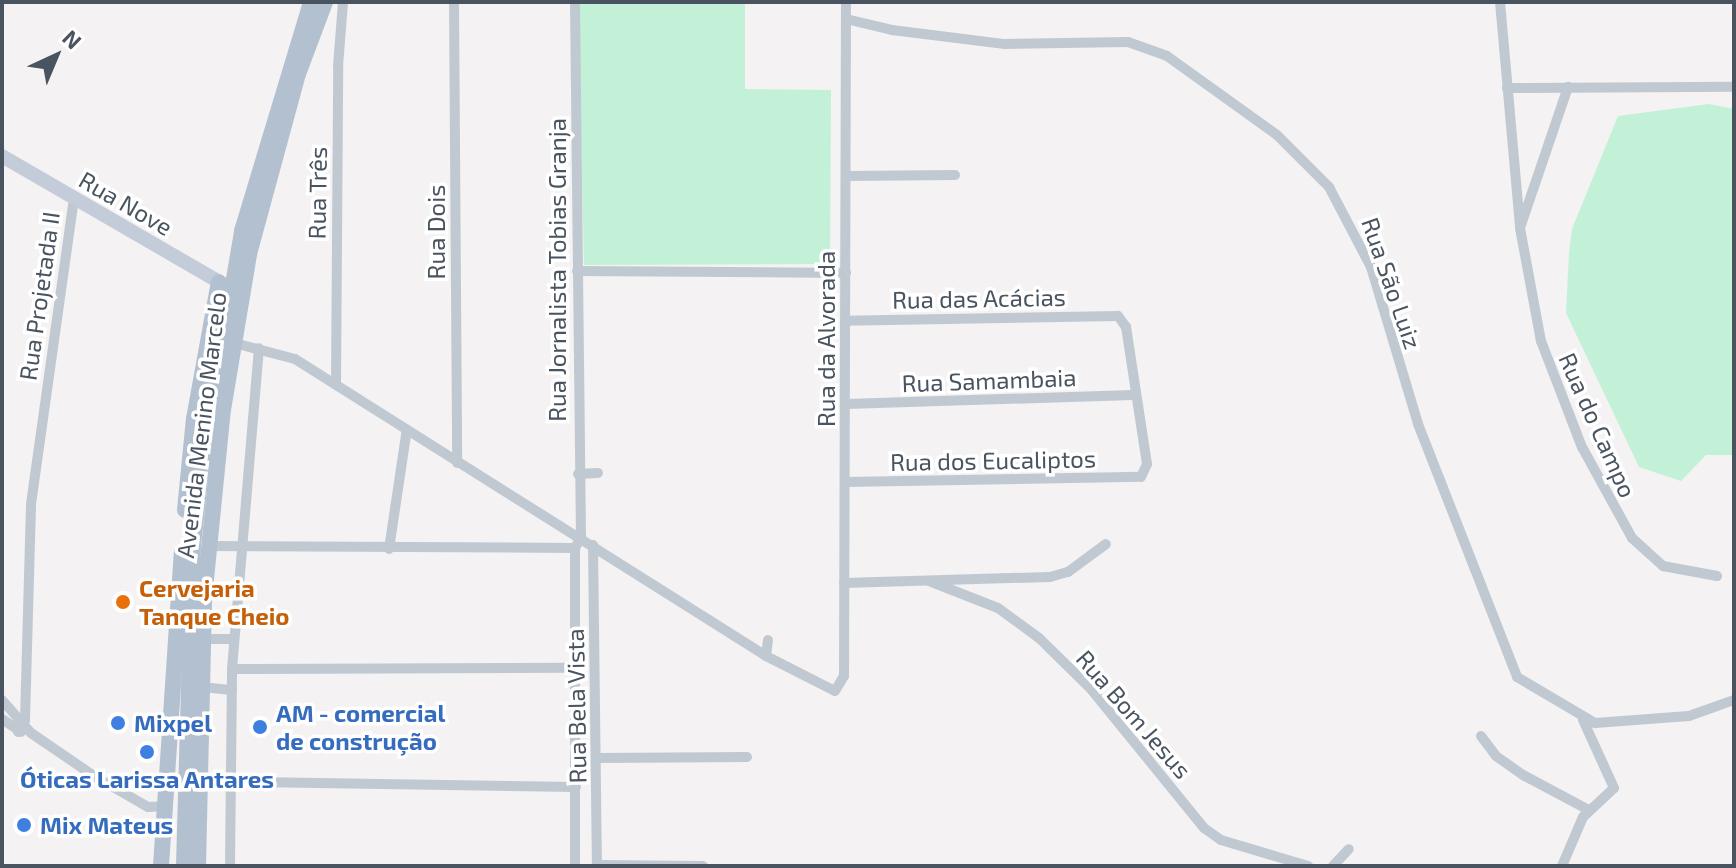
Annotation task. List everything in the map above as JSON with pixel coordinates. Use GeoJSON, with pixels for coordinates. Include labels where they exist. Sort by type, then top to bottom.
{"type":"FeatureCollection","features":[{"type":"Feature","properties":{"kind":"main road","name":"Avenida Menino Marcelo"},"geometry":{"type":"LineString","coordinates":[[198,866],[191,784],[193,545],[215,382],[224,285],[274,112],[311,2]]}},
{"type":"Feature","properties":{"kind":"main road","name":"Avenida Menino Marcelo"},"geometry":{"type":"LineString","coordinates":[[184,866],[202,687],[208,546],[234,343],[267,184],[325,2]]}},
{"type":"Feature","properties":{"kind":"main road"},"geometry":{"type":"LineString","coordinates":[[161,866],[197,405],[224,285]]}},
{"type":"Feature","properties":{"kind":"main road"},"geometry":{"type":"LineString","coordinates":[[197,405],[215,382]]}},
{"type":"Feature","properties":{"kind":"main road"},"geometry":{"type":"LineString","coordinates":[[167,806],[191,784]]}},
{"type":"Feature","properties":{"kind":"main road"},"geometry":{"type":"LineString","coordinates":[[171,866],[185,836]]}},
{"type":"Feature","properties":{"kind":"street","name":"Rua Três"},"geometry":{"type":"LineString","coordinates":[[336,385],[338,66],[343,2]]}},
{"type":"Feature","properties":{"kind":"street","name":"Rua Dois"},"geometry":{"type":"LineString","coordinates":[[454,2],[457,463]]}},
{"type":"Feature","properties":{"kind":"street","name":"Rua Jornalista Tobias Granja"},"geometry":{"type":"LineString","coordinates":[[575,2],[581,537]]}},
{"type":"Feature","properties":{"kind":"street","name":"Rua da Alvorada"},"geometry":{"type":"LineString","coordinates":[[766,656],[829,691],[840,687],[844,676],[846,2]]}},
{"type":"Feature","properties":{"kind":"street","name":"Rua do Campo"},"geometry":{"type":"LineString","coordinates":[[1500,2],[1520,228],[1541,341],[1582,447],[1616,515],[1657,563],[1717,576]]}},
{"type":"Feature","properties":{"kind":"street","name":"Rua São Luiz"},"geometry":{"type":"LineString","coordinates":[[846,19],[947,39],[1005,44],[1083,38],[1146,47],[1218,92],[1308,164],[1348,215],[1371,267],[1418,424],[1510,666],[1525,685],[1583,720]]}},
{"type":"Feature","properties":{"kind":"street","name":"Rua do Campo"},"geometry":{"type":"LineString","coordinates":[[1520,228],[1568,87]]}},
{"type":"Feature","properties":{"kind":"street"},"geometry":{"type":"LineString","coordinates":[[1507,88],[1734,87]]}},
{"type":"Feature","properties":{"kind":"street","name":"Rua Nove"},"geometry":{"type":"LineString","coordinates":[[2,156],[224,285]]}},
{"type":"Feature","properties":{"kind":"street"},"geometry":{"type":"LineString","coordinates":[[846,176],[955,175]]}},
{"type":"Feature","properties":{"kind":"street","name":"Rua Projetada II"},"geometry":{"type":"LineString","coordinates":[[18,732],[25,720],[31,504],[74,199]]}},
{"type":"Feature","properties":{"kind":"street"},"geometry":{"type":"LineString","coordinates":[[577,271],[846,273]]}},
{"type":"Feature","properties":{"kind":"street","name":"Rua das Acácias"},"geometry":{"type":"LineString","coordinates":[[845,321],[1113,315],[1126,327],[1133,395]]}},
{"type":"Feature","properties":{"kind":"street"},"geometry":{"type":"LineString","coordinates":[[234,343],[285,355],[336,385],[766,656],[768,640]]}},
{"type":"Feature","properties":{"kind":"street"},"geometry":{"type":"LineString","coordinates":[[230,866],[232,669],[239,547],[259,348]]}},
{"type":"Feature","properties":{"kind":"street","name":"Rua Samambaia"},"geometry":{"type":"LineString","coordinates":[[846,404],[1133,395]]}},
{"type":"Feature","properties":{"kind":"street","name":"Rua dos Eucaliptos"},"geometry":{"type":"LineString","coordinates":[[845,482],[1141,477],[1147,464],[1133,395]]}},
{"type":"Feature","properties":{"kind":"street"},"geometry":{"type":"LineString","coordinates":[[389,549],[407,429]]}},
{"type":"Feature","properties":{"kind":"street"},"geometry":{"type":"LineString","coordinates":[[578,474],[598,473]]}},
{"type":"Feature","properties":{"kind":"street"},"geometry":{"type":"LineString","coordinates":[[208,546],[575,548],[581,537]]}},
{"type":"Feature","properties":{"kind":"street"},"geometry":{"type":"LineString","coordinates":[[844,583],[1050,577],[1068,572],[1106,544]]}},
{"type":"Feature","properties":{"kind":"street","name":"Rua Bela Vista"},"geometry":{"type":"LineString","coordinates":[[593,545],[597,866]]}},
{"type":"Feature","properties":{"kind":"street","name":"Rua Bela Vista"},"geometry":{"type":"LineString","coordinates":[[575,548],[575,866]]}},
{"type":"Feature","properties":{"kind":"street","name":"Rua Bom Jesus"},"geometry":{"type":"LineString","coordinates":[[929,581],[998,608],[1039,638],[1091,689],[1204,828],[1221,840],[1308,866]]}},
{"type":"Feature","properties":{"kind":"street"},"geometry":{"type":"LineString","coordinates":[[203,639],[234,639]]}},
{"type":"Feature","properties":{"kind":"street"},"geometry":{"type":"LineString","coordinates":[[232,669],[575,668]]}},
{"type":"Feature","properties":{"kind":"street"},"geometry":{"type":"LineString","coordinates":[[202,687],[232,690]]}},
{"type":"Feature","properties":{"kind":"street"},"geometry":{"type":"LineString","coordinates":[[2,700],[25,720],[31,733]]}},
{"type":"Feature","properties":{"kind":"street"},"geometry":{"type":"LineString","coordinates":[[1562,866],[1568,841],[1589,810],[1614,788],[1583,720],[1689,716],[1734,700]]}},
{"type":"Feature","properties":{"kind":"street"},"geometry":{"type":"LineString","coordinates":[[2,719],[18,732],[31,733],[148,807],[167,806]]}},
{"type":"Feature","properties":{"kind":"street"},"geometry":{"type":"LineString","coordinates":[[1481,736],[1496,756],[1525,776],[1589,810]]}},
{"type":"Feature","properties":{"kind":"street"},"geometry":{"type":"LineString","coordinates":[[598,758],[747,757]]}},
{"type":"Feature","properties":{"kind":"street"},"geometry":{"type":"LineString","coordinates":[[191,784],[576,787]]}},
{"type":"Feature","properties":{"kind":"street"},"geometry":{"type":"LineString","coordinates":[[577,803],[597,802]]}},
{"type":"Feature","properties":{"kind":"street"},"geometry":{"type":"LineString","coordinates":[[1333,866],[1349,849]]}},
{"type":"Feature","properties":{"kind":"street"},"geometry":{"type":"LineString","coordinates":[[597,866],[703,866]]}},
{"type":"Feature","properties":{"kind":"green space"},"geometry":{"type":"Polygon","coordinates":[[[578,2],[745,2],[745,89],[831,90],[830,264],[584,265],[578,2]]]}},
{"type":"Feature","properties":{"kind":"green space"},"geometry":{"type":"Polygon","coordinates":[[[1709,104],[1734,109],[1734,455],[1706,455],[1681,481],[1639,467],[1566,313],[1569,253],[1572,229],[1618,116],[1709,104]]]}},
{"type":"Feature","properties":{"kind":"place","name":"Cervejaria Tanque Cheio"},"geometry":{"type":"Point","coordinates":[123,602]}},
{"type":"Feature","properties":{"kind":"place","name":"Mixpel"},"geometry":{"type":"Point","coordinates":[118,723]}},
{"type":"Feature","properties":{"kind":"place","name":"AM - comercial de construção"},"geometry":{"type":"Point","coordinates":[260,727]}},
{"type":"Feature","properties":{"kind":"place","name":"Óticas Larissa Antares"},"geometry":{"type":"Point","coordinates":[147,752]}},
{"type":"Feature","properties":{"kind":"place","name":"Mix Mateus"},"geometry":{"type":"Point","coordinates":[24,825]}}]}
